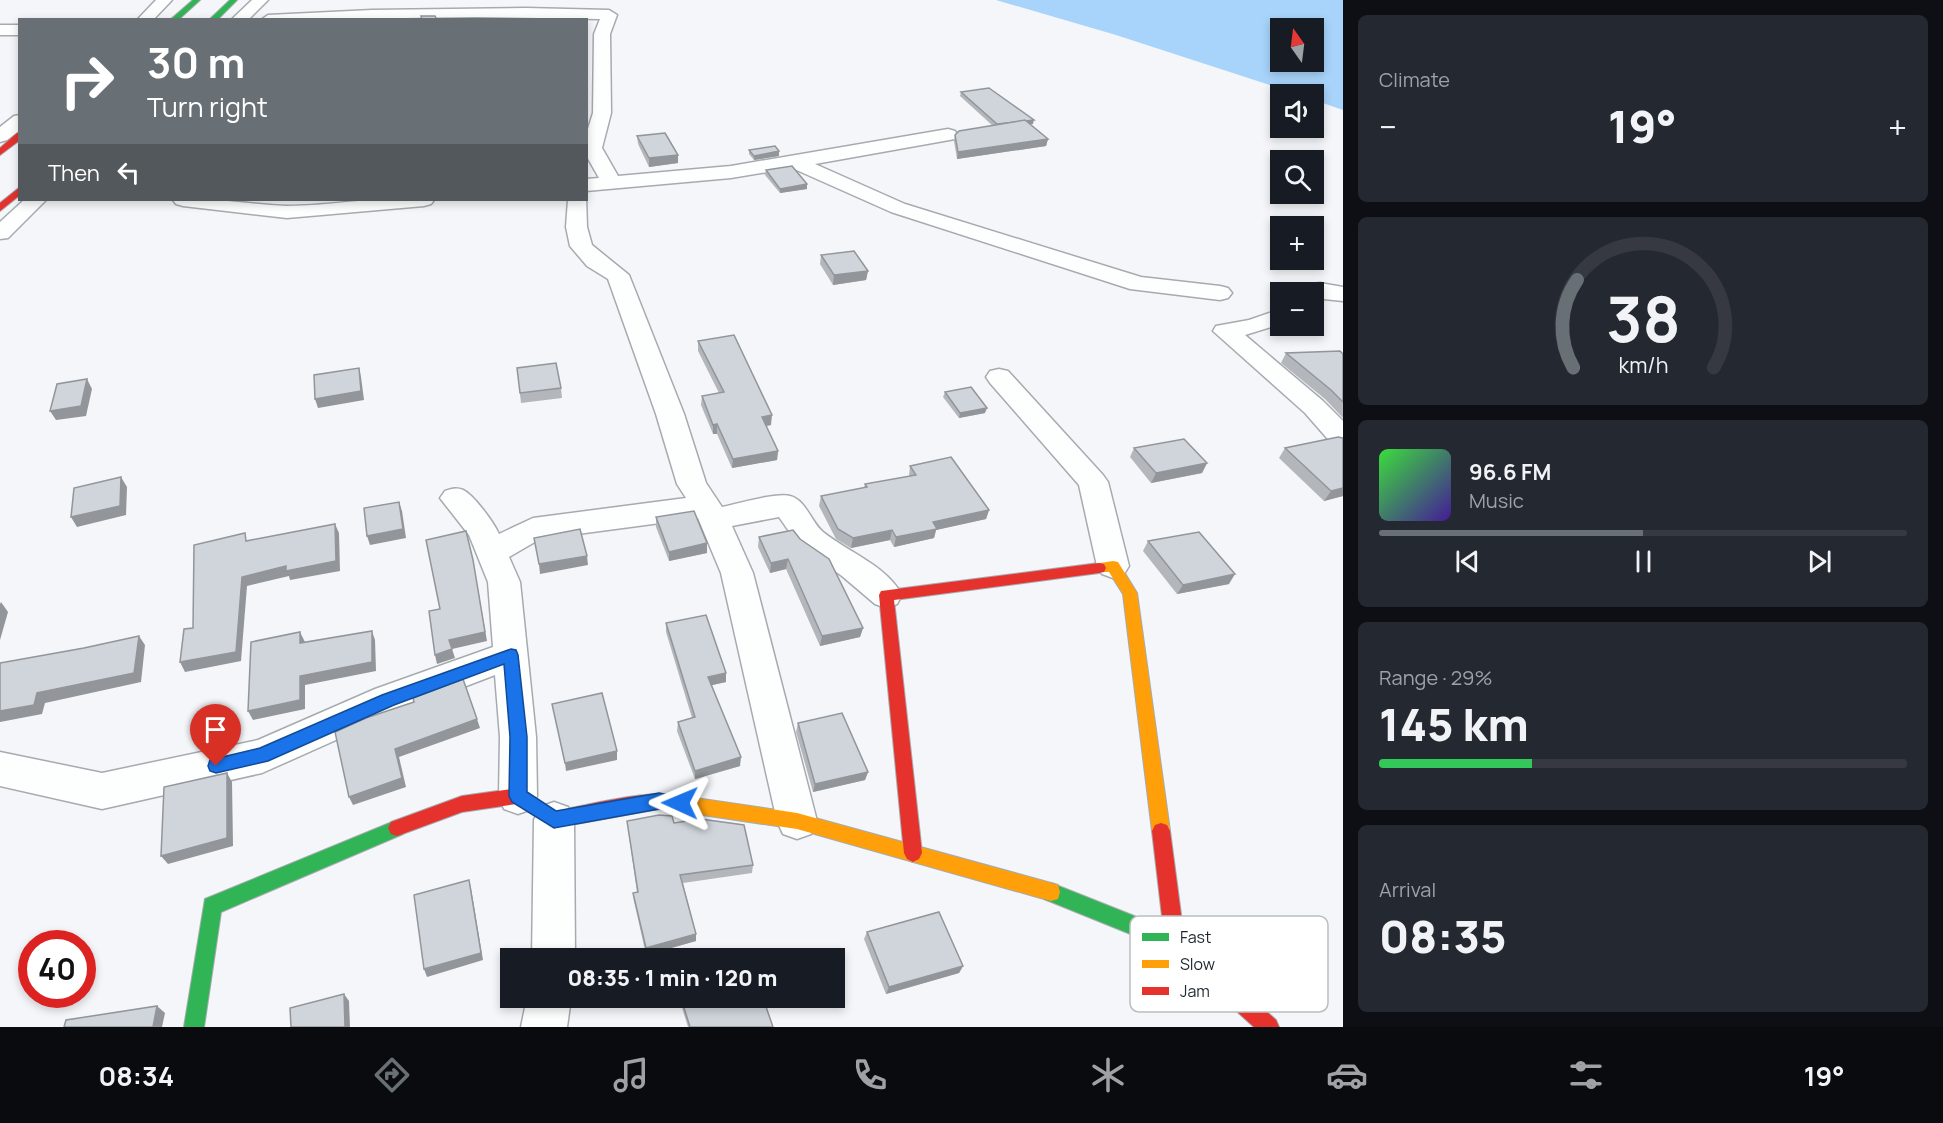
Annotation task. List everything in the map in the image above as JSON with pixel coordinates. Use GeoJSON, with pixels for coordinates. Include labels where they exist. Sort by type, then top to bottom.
{"type":"FeatureCollection","features":[{"type":"Feature","properties":{"kind":"main road"},"geometry":{"type":"LineString","coordinates":[[175,18],[197,0]]}},
{"type":"Feature","properties":{"kind":"main road"},"geometry":{"type":"LineString","coordinates":[[214,18],[234,0]]}},
{"type":"Feature","properties":{"kind":"main road"},"geometry":{"type":"LineString","coordinates":[[0,152],[18,137]]}},
{"type":"Feature","properties":{"kind":"main road"},"geometry":{"type":"LineString","coordinates":[[0,160],[18,146]]}},
{"type":"Feature","properties":{"kind":"main road"},"geometry":{"type":"LineString","coordinates":[[0,207],[18,192]]}},
{"type":"Feature","properties":{"kind":"main road"},"geometry":{"type":"LineString","coordinates":[[913,853],[886,595],[1113,566],[1130,592],[1172,916]]}},
{"type":"Feature","properties":{"kind":"main road"},"geometry":{"type":"LineString","coordinates":[[194,1027],[212,906],[386,832],[462,804],[518,796],[554,820],[659,801],[723,808],[797,821],[1049,891],[1130,924]]}},
{"type":"Feature","properties":{"kind":"main road"},"geometry":{"type":"LineString","coordinates":[[1252,1012],[1269,1027]]}},
{"type":"Feature","properties":{"kind":"street"},"geometry":{"type":"LineString","coordinates":[[146,18],[165,0]]}},
{"type":"Feature","properties":{"kind":"street"},"geometry":{"type":"LineString","coordinates":[[240,18],[261,0]]}},
{"type":"Feature","properties":{"kind":"street"},"geometry":{"type":"LineString","coordinates":[[290,18],[333,14],[522,11],[609,15],[603,34],[602,113],[592,148],[612,183]]}},
{"type":"Feature","properties":{"kind":"street"},"geometry":{"type":"LineString","coordinates":[[0,30],[18,30]]}},
{"type":"Feature","properties":{"kind":"street"},"geometry":{"type":"LineString","coordinates":[[0,136],[18,122]]}},
{"type":"Feature","properties":{"kind":"street"},"geometry":{"type":"LineString","coordinates":[[588,185],[732,172],[948,135]]}},
{"type":"Feature","properties":{"kind":"street"},"geometry":{"type":"LineString","coordinates":[[794,162],[898,208],[1137,284],[1220,293]]}},
{"type":"Feature","properties":{"kind":"street"},"geometry":{"type":"LineString","coordinates":[[0,232],[35,201]]}},
{"type":"Feature","properties":{"kind":"street"},"geometry":{"type":"LineString","coordinates":[[192,201],[287,212],[413,201]]}},
{"type":"Feature","properties":{"kind":"street"},"geometry":{"type":"LineString","coordinates":[[578,201],[577,234],[583,251],[600,265],[618,275],[670,414],[692,484],[709,512],[737,573],[797,821]]}},
{"type":"Feature","properties":{"kind":"street"},"geometry":{"type":"LineString","coordinates":[[1324,292],[1343,294]]}},
{"type":"Feature","properties":{"kind":"street"},"geometry":{"type":"LineString","coordinates":[[1270,320],[1254,326],[1225,331],[1314,407],[1343,438]]}},
{"type":"Feature","properties":{"kind":"street"},"geometry":{"type":"LineString","coordinates":[[999,377],[1093,482],[1113,566]]}},
{"type":"Feature","properties":{"kind":"street"},"geometry":{"type":"LineString","coordinates":[[455,498],[482,530],[504,582],[518,737],[518,796]]}},
{"type":"Feature","properties":{"kind":"street"},"geometry":{"type":"LineString","coordinates":[[492,553],[533,529],[786,506],[811,539],[886,595]]}},
{"type":"Feature","properties":{"kind":"street"},"geometry":{"type":"LineString","coordinates":[[0,769],[102,791],[262,756],[388,700],[511,655]]}},
{"type":"Feature","properties":{"kind":"street"},"geometry":{"type":"LineString","coordinates":[[554,820],[554,948]]}},
{"type":"Feature","properties":{"kind":"street"},"geometry":{"type":"LineString","coordinates":[[544,1027],[547,1008]]}},
{"type":"Feature","properties":{"kind":"water"},"geometry":{"type":"Polygon","coordinates":[[[996,0],[1343,0],[1343,110],[1324,103],[1324,84],[1270,85],[1116,35],[996,0]]]}},
{"type":"Feature","properties":{"kind":"building"},"geometry":{"type":"Polygon","coordinates":[[[421,16],[435,16],[436,18],[422,18],[421,16]]]}},
{"type":"Feature","properties":{"kind":"building"},"geometry":{"type":"Polygon","coordinates":[[[989,88],[1034,120],[997,124],[961,92],[989,88]]]}},
{"type":"Feature","properties":{"kind":"building"},"geometry":{"type":"Polygon","coordinates":[[[1025,120],[1048,139],[958,152],[955,135],[959,131],[1025,120]]]}},
{"type":"Feature","properties":{"kind":"building"},"geometry":{"type":"Polygon","coordinates":[[[665,133],[678,155],[649,158],[637,136],[665,133]]]}},
{"type":"Feature","properties":{"kind":"building"},"geometry":{"type":"Polygon","coordinates":[[[775,146],[779,151],[754,156],[749,150],[775,146]]]}},
{"type":"Feature","properties":{"kind":"building"},"geometry":{"type":"Polygon","coordinates":[[[792,166],[807,184],[780,189],[766,170],[792,166]]]}},
{"type":"Feature","properties":{"kind":"building"},"geometry":{"type":"Polygon","coordinates":[[[854,251],[868,271],[834,275],[821,255],[854,251]]]}},
{"type":"Feature","properties":{"kind":"building"},"geometry":{"type":"Polygon","coordinates":[[[734,335],[772,415],[762,417],[778,451],[733,459],[717,424],[713,425],[702,396],[724,392],[698,341],[734,335]]]}},
{"type":"Feature","properties":{"kind":"building"},"geometry":{"type":"Polygon","coordinates":[[[1340,351],[1343,354],[1343,402],[1286,353],[1340,351]]]}},
{"type":"Feature","properties":{"kind":"building"},"geometry":{"type":"Polygon","coordinates":[[[556,363],[561,388],[520,393],[517,368],[556,363]]]}},
{"type":"Feature","properties":{"kind":"building"},"geometry":{"type":"Polygon","coordinates":[[[359,368],[361,391],[315,399],[314,375],[359,368]]]}},
{"type":"Feature","properties":{"kind":"building"},"geometry":{"type":"Polygon","coordinates":[[[87,379],[81,406],[50,411],[57,384],[87,379]]]}},
{"type":"Feature","properties":{"kind":"building"},"geometry":{"type":"Polygon","coordinates":[[[971,387],[987,408],[960,413],[945,392],[971,387]]]}},
{"type":"Feature","properties":{"kind":"building"},"geometry":{"type":"Polygon","coordinates":[[[1338,437],[1343,438],[1343,488],[1331,491],[1285,448],[1338,437]]]}},
{"type":"Feature","properties":{"kind":"building"},"geometry":{"type":"Polygon","coordinates":[[[1184,439],[1207,463],[1156,473],[1134,448],[1184,439]]]}},
{"type":"Feature","properties":{"kind":"building"},"geometry":{"type":"Polygon","coordinates":[[[951,457],[989,510],[933,522],[937,529],[896,537],[892,530],[853,538],[838,529],[821,496],[867,487],[865,484],[916,475],[910,466],[951,457]]]}},
{"type":"Feature","properties":{"kind":"building"},"geometry":{"type":"Polygon","coordinates":[[[121,477],[120,506],[71,517],[74,488],[121,477]]]}},
{"type":"Feature","properties":{"kind":"building"},"geometry":{"type":"Polygon","coordinates":[[[399,502],[403,529],[367,536],[364,508],[399,502]]]}},
{"type":"Feature","properties":{"kind":"building"},"geometry":{"type":"Polygon","coordinates":[[[694,511],[707,543],[669,552],[656,517],[694,511]]]}},
{"type":"Feature","properties":{"kind":"building"},"geometry":{"type":"Polygon","coordinates":[[[335,524],[336,561],[286,571],[286,566],[242,577],[236,652],[180,662],[184,629],[193,628],[194,545],[245,533],[246,541],[335,524]]]}},
{"type":"Feature","properties":{"kind":"building"},"geometry":{"type":"Polygon","coordinates":[[[580,529],[587,556],[539,564],[534,538],[580,529]]]}},
{"type":"Feature","properties":{"kind":"building"},"geometry":{"type":"Polygon","coordinates":[[[793,530],[800,539],[829,559],[863,628],[822,636],[788,559],[771,563],[759,537],[793,530]]]}},
{"type":"Feature","properties":{"kind":"building"},"geometry":{"type":"Polygon","coordinates":[[[466,531],[485,632],[449,640],[452,649],[435,655],[429,611],[440,609],[426,540],[466,531]]]}},
{"type":"Feature","properties":{"kind":"building"},"geometry":{"type":"Polygon","coordinates":[[[1199,532],[1235,574],[1183,585],[1148,541],[1199,532]]]}},
{"type":"Feature","properties":{"kind":"building"},"geometry":{"type":"Polygon","coordinates":[[[706,615],[726,673],[708,677],[741,757],[695,771],[678,722],[695,717],[666,623],[706,615]]]}},
{"type":"Feature","properties":{"kind":"building"},"geometry":{"type":"Polygon","coordinates":[[[372,631],[372,662],[300,676],[300,700],[248,711],[251,642],[300,632],[300,643],[372,631]]]}},
{"type":"Feature","properties":{"kind":"building"},"geometry":{"type":"Polygon","coordinates":[[[139,636],[134,673],[37,693],[34,705],[0,711],[0,663],[139,636]]]}},
{"type":"Feature","properties":{"kind":"building"},"geometry":{"type":"Polygon","coordinates":[[[463,679],[477,719],[395,749],[402,778],[349,797],[335,732],[366,718],[414,702],[413,698],[463,679]]]}},
{"type":"Feature","properties":{"kind":"building"},"geometry":{"type":"Polygon","coordinates":[[[602,693],[617,751],[565,763],[552,704],[602,693]]]}},
{"type":"Feature","properties":{"kind":"building"},"geometry":{"type":"Polygon","coordinates":[[[842,713],[868,772],[815,784],[798,723],[842,713]]]}},
{"type":"Feature","properties":{"kind":"building"},"geometry":{"type":"Polygon","coordinates":[[[227,773],[227,838],[161,856],[164,787],[227,773]]]}},
{"type":"Feature","properties":{"kind":"building"},"geometry":{"type":"Polygon","coordinates":[[[659,815],[672,816],[674,823],[701,819],[744,825],[753,865],[680,875],[696,934],[646,948],[633,893],[638,892],[627,821],[659,815]]]}},
{"type":"Feature","properties":{"kind":"building"},"geometry":{"type":"Polygon","coordinates":[[[469,880],[481,953],[424,969],[414,895],[469,880]]]}},
{"type":"Feature","properties":{"kind":"building"},"geometry":{"type":"Polygon","coordinates":[[[939,912],[963,966],[889,987],[867,932],[939,912]]]}},
{"type":"Feature","properties":{"kind":"building"},"geometry":{"type":"Polygon","coordinates":[[[344,994],[345,1027],[291,1027],[290,1008],[344,994]]]}},
{"type":"Feature","properties":{"kind":"building"},"geometry":{"type":"Polygon","coordinates":[[[157,1006],[153,1027],[64,1027],[66,1020],[157,1006]]]}},
{"type":"Feature","properties":{"kind":"building"},"geometry":{"type":"Polygon","coordinates":[[[684,1008],[766,1008],[773,1027],[690,1027],[684,1008]]]}},
{"type":"Feature","properties":{"kind":"traffic: fast"},"geometry":{"type":"LineString","coordinates":[[175,18],[197,0]]}},
{"type":"Feature","properties":{"kind":"traffic: fast"},"geometry":{"type":"LineString","coordinates":[[214,18],[234,0]]}},
{"type":"Feature","properties":{"kind":"traffic: fast"},"geometry":{"type":"LineString","coordinates":[[194,1027],[212,906],[397,828]]}},
{"type":"Feature","properties":{"kind":"traffic: fast"},"geometry":{"type":"LineString","coordinates":[[1051,892],[1130,924]]}},
{"type":"Feature","properties":{"kind":"traffic: slow"},"geometry":{"type":"LineString","coordinates":[[1099,568],[1113,566],[1130,593],[1161,831]]}},
{"type":"Feature","properties":{"kind":"traffic: slow"},"geometry":{"type":"LineString","coordinates":[[682,804],[797,821],[1051,892]]}},
{"type":"Feature","properties":{"kind":"traffic: jam"},"geometry":{"type":"LineString","coordinates":[[0,152],[18,137]]}},
{"type":"Feature","properties":{"kind":"traffic: jam"},"geometry":{"type":"LineString","coordinates":[[0,208],[18,192]]}},
{"type":"Feature","properties":{"kind":"traffic: jam"},"geometry":{"type":"LineString","coordinates":[[913,853],[886,595],[1099,568]]}},
{"type":"Feature","properties":{"kind":"traffic: jam"},"geometry":{"type":"LineString","coordinates":[[397,828],[462,804],[518,796],[554,820],[659,801],[682,804]]}},
{"type":"Feature","properties":{"kind":"traffic: jam"},"geometry":{"type":"LineString","coordinates":[[1161,831],[1172,916]]}},
{"type":"Feature","properties":{"kind":"traffic: jam"},"geometry":{"type":"LineString","coordinates":[[1252,1012],[1269,1027]]}},
{"type":"Feature","properties":{"kind":"route"},"geometry":{"type":"LineString","coordinates":[[216,766],[262,756],[388,700],[511,655],[518,737],[518,796],[554,820],[659,801],[680,803]]}}]}
